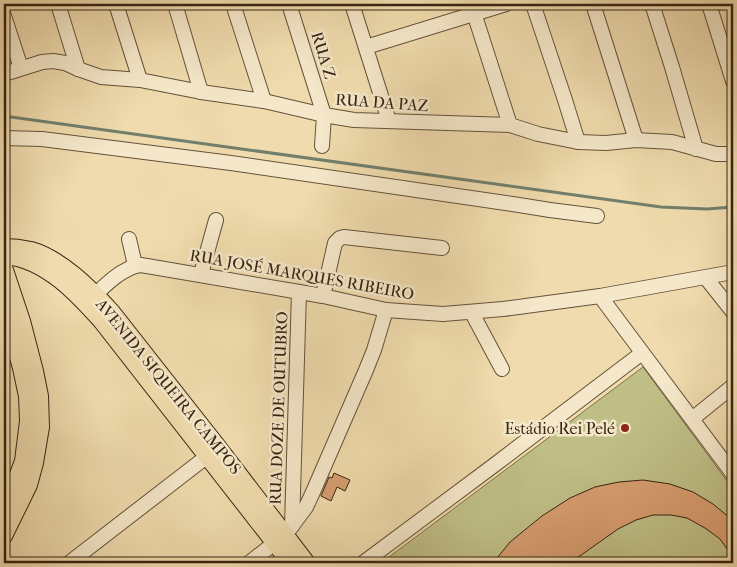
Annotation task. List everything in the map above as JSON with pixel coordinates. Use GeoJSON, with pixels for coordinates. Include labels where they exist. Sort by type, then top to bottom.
{"type":"FeatureCollection","features":[{"type":"Feature","properties":{"kind":"main road","name":"AVENIDA SIQUEIRA CAMPOS"},"geometry":{"type":"LineString","coordinates":[[4,247],[31,250],[45,255],[58,263],[91,300],[102,322],[308,563]]}},
{"type":"Feature","properties":{"kind":"main road","name":"AVENIDA SIQUEIRA CAMPOS"},"geometry":{"type":"LineString","coordinates":[[4,256],[26,260],[38,266],[73,291],[91,300]]}},
{"type":"Feature","properties":{"kind":"main road"},"geometry":{"type":"LineString","coordinates":[[4,536],[29,485],[41,427],[40,396],[35,371],[22,321],[5,272],[14,265],[26,260]]}},
{"type":"Feature","properties":{"kind":"main road"},"geometry":{"type":"LineString","coordinates":[[4,306],[27,396],[28,421],[23,461],[4,505]]}},
{"type":"Feature","properties":{"kind":"main road","name":"AVENIDA SIQUEIRA CAMPOS"},"geometry":{"type":"LineString","coordinates":[[284,534],[290,563]]}},
{"type":"Feature","properties":{"kind":"street"},"geometry":{"type":"LineString","coordinates":[[58,4],[78,69]]}},
{"type":"Feature","properties":{"kind":"street"},"geometry":{"type":"LineString","coordinates":[[116,4],[140,80]]}},
{"type":"Feature","properties":{"kind":"street"},"geometry":{"type":"LineString","coordinates":[[175,4],[202,92]]}},
{"type":"Feature","properties":{"kind":"street"},"geometry":{"type":"LineString","coordinates":[[233,4],[264,101]]}},
{"type":"Feature","properties":{"kind":"street","name":"RUA Z"},"geometry":{"type":"LineString","coordinates":[[289,4],[324,115],[322,146]]}},
{"type":"Feature","properties":{"kind":"street"},"geometry":{"type":"LineString","coordinates":[[352,4],[389,121]]}},
{"type":"Feature","properties":{"kind":"street"},"geometry":{"type":"LineString","coordinates":[[366,47],[506,4]]}},
{"type":"Feature","properties":{"kind":"street"},"geometry":{"type":"LineString","coordinates":[[533,4],[578,142]]}},
{"type":"Feature","properties":{"kind":"street"},"geometry":{"type":"LineString","coordinates":[[593,4],[636,140]]}},
{"type":"Feature","properties":{"kind":"street"},"geometry":{"type":"LineString","coordinates":[[652,4],[696,149]]}},
{"type":"Feature","properties":{"kind":"street"},"geometry":{"type":"LineString","coordinates":[[710,4],[733,81]]}},
{"type":"Feature","properties":{"kind":"street"},"geometry":{"type":"LineString","coordinates":[[474,13],[510,125]]}},
{"type":"Feature","properties":{"kind":"street"},"geometry":{"type":"LineString","coordinates":[[4,16],[21,68]]}},
{"type":"Feature","properties":{"kind":"street","name":"RUA DA PAZ"},"geometry":{"type":"LineString","coordinates":[[4,74],[42,62],[53,61],[64,63],[101,77],[140,80],[264,101],[354,120],[510,125],[538,134],[578,142],[606,143],[636,140],[672,142],[716,154],[733,154]]}},
{"type":"Feature","properties":{"kind":"street"},"geometry":{"type":"LineString","coordinates":[[4,138],[42,139],[231,163],[597,216]]}},
{"type":"Feature","properties":{"kind":"street"},"geometry":{"type":"LineString","coordinates":[[202,270],[216,220]]}},
{"type":"Feature","properties":{"kind":"street"},"geometry":{"type":"LineString","coordinates":[[323,296],[335,243],[340,238],[442,248]]}},
{"type":"Feature","properties":{"kind":"street"},"geometry":{"type":"LineString","coordinates":[[91,300],[118,276],[135,266],[129,239]]}},
{"type":"Feature","properties":{"kind":"street","name":"RUA JOSÉ MARQUES RIBEIRO"},"geometry":{"type":"LineString","coordinates":[[135,266],[202,270],[386,310],[443,314],[600,296],[733,272]]}},
{"type":"Feature","properties":{"kind":"street"},"geometry":{"type":"LineString","coordinates":[[706,278],[733,312]]}},
{"type":"Feature","properties":{"kind":"street","name":"RUA DOZE DE OUTUBRO"},"geometry":{"type":"LineString","coordinates":[[284,534],[299,292]]}},
{"type":"Feature","properties":{"kind":"street"},"geometry":{"type":"LineString","coordinates":[[600,296],[733,474]]}},
{"type":"Feature","properties":{"kind":"street"},"geometry":{"type":"LineString","coordinates":[[248,563],[284,534],[306,506],[314,492],[374,350],[386,310]]}},
{"type":"Feature","properties":{"kind":"street"},"geometry":{"type":"LineString","coordinates":[[472,312],[502,369]]}},
{"type":"Feature","properties":{"kind":"street"},"geometry":{"type":"LineString","coordinates":[[363,563],[642,353]]}},
{"type":"Feature","properties":{"kind":"street"},"geometry":{"type":"LineString","coordinates":[[692,419],[733,386]]}},
{"type":"Feature","properties":{"kind":"street"},"geometry":{"type":"LineString","coordinates":[[70,563],[213,452]]}},
{"type":"Feature","properties":{"kind":"shaded area","name":"Estádio Rei Pelé"},"geometry":{"type":"Polygon","coordinates":[[[643,367],[733,489],[733,563],[381,563],[643,367]]]}},
{"type":"Feature","properties":{"kind":"building"},"geometry":{"type":"Polygon","coordinates":[[[334,473],[350,480],[345,491],[337,487],[331,501],[321,496],[329,477],[332,478],[334,473]]]}},
{"type":"Feature","properties":{"kind":"building"},"geometry":{"type":"Polygon","coordinates":[[[643,480],[670,484],[693,492],[713,504],[730,518],[733,522],[733,557],[720,539],[687,518],[671,515],[653,515],[636,520],[618,529],[570,563],[493,563],[510,542],[542,516],[570,498],[595,487],[643,480]]]}},
{"type":"Feature","properties":{"kind":"waterway"},"geometry":{"type":"LineString","coordinates":[[4,116],[661,207],[707,209],[733,207]]}},
{"type":"Feature","properties":{"kind":"place","name":"Estádio Rei Pelé"},"geometry":{"type":"Point","coordinates":[625,428]}}]}
